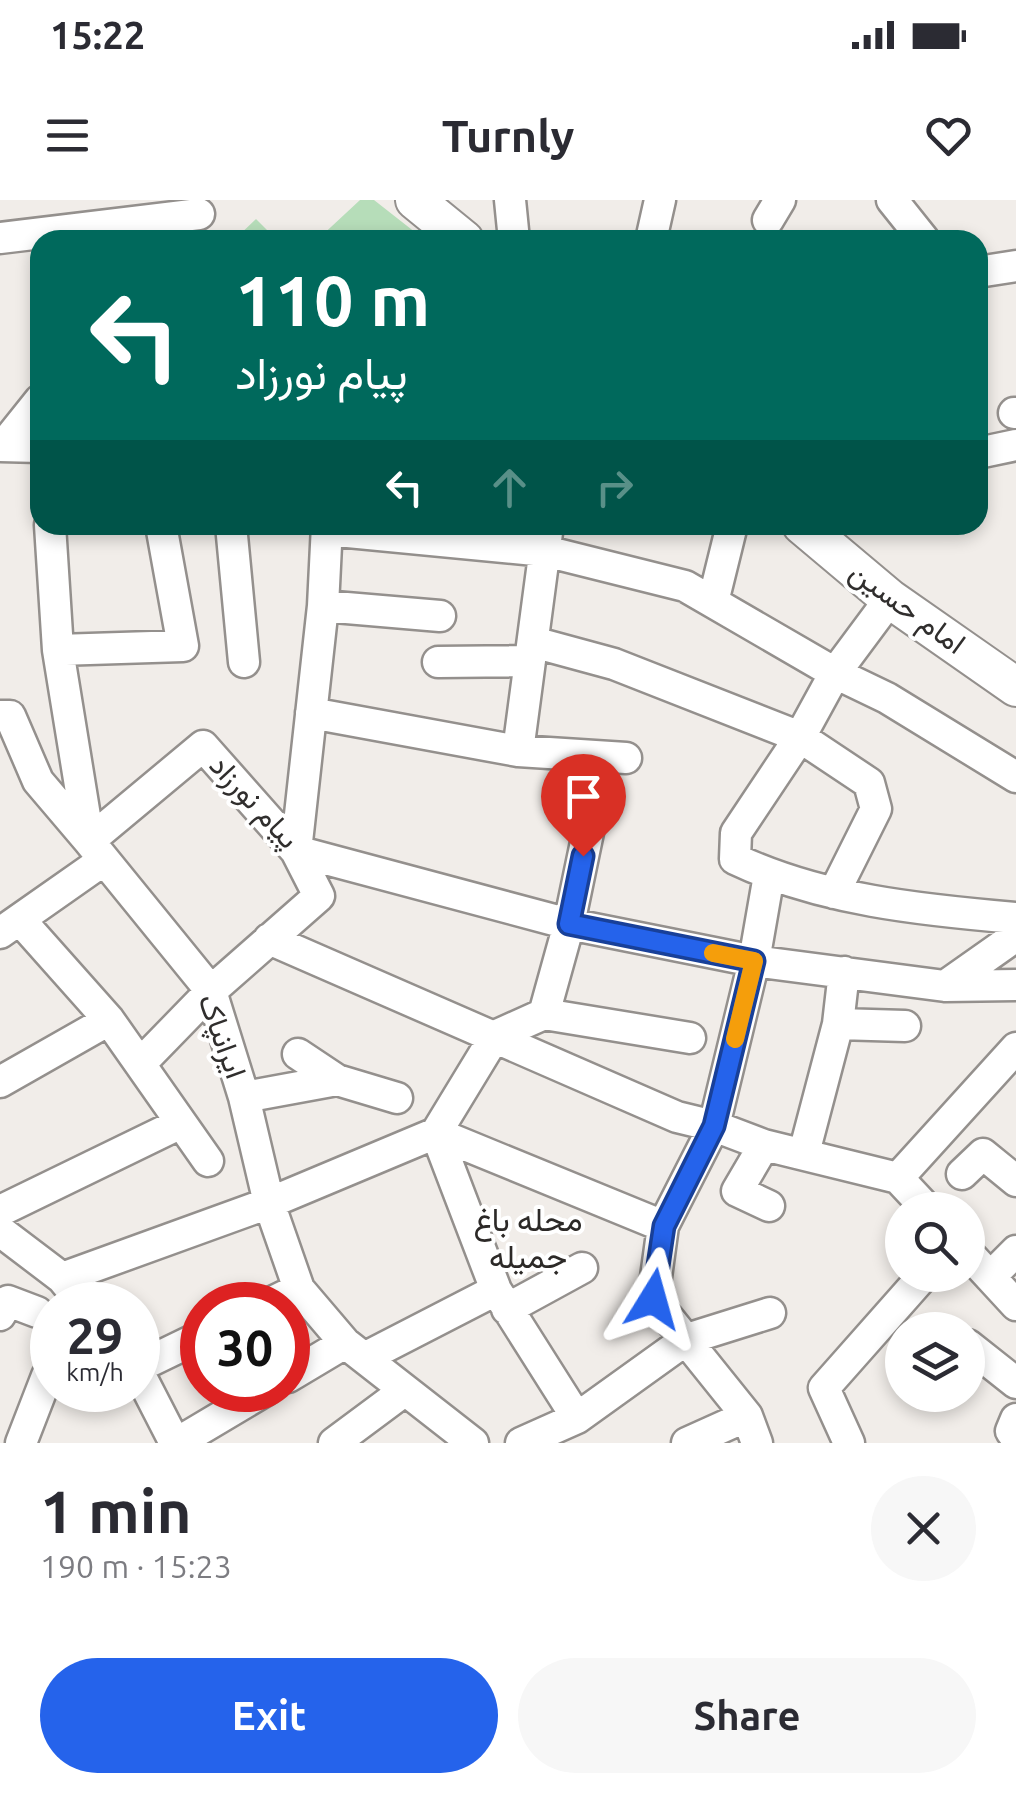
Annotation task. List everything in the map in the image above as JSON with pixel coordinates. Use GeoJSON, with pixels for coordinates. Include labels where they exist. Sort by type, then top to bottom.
{"type":"FeatureCollection","features":[{"type":"Feature","properties":{"kind":"main road"},"geometry":{"type":"LineString","coordinates":[[416,200],[452,230]]}},
{"type":"Feature","properties":{"kind":"main road","name":"امام حسین"},"geometry":{"type":"LineString","coordinates":[[814,535],[890,600],[1016,687]]}},
{"type":"Feature","properties":{"kind":"street"},"geometry":{"type":"LineString","coordinates":[[510,200],[513,230]]}},
{"type":"Feature","properties":{"kind":"street"},"geometry":{"type":"LineString","coordinates":[[653,230],[660,200]]}},
{"type":"Feature","properties":{"kind":"street"},"geometry":{"type":"LineString","coordinates":[[892,200],[916,230]]}},
{"type":"Feature","properties":{"kind":"street"},"geometry":{"type":"LineString","coordinates":[[53,230],[206,207]]}},
{"type":"Feature","properties":{"kind":"street"},"geometry":{"type":"LineString","coordinates":[[184,230],[206,207]]}},
{"type":"Feature","properties":{"kind":"street"},"geometry":{"type":"LineString","coordinates":[[0,238],[30,233]]}},
{"type":"Feature","properties":{"kind":"street"},"geometry":{"type":"LineString","coordinates":[[988,270],[1016,266]]}},
{"type":"Feature","properties":{"kind":"street"},"geometry":{"type":"LineString","coordinates":[[2,446],[30,412]]}},
{"type":"Feature","properties":{"kind":"street"},"geometry":{"type":"LineString","coordinates":[[988,451],[1016,445]]}},
{"type":"Feature","properties":{"kind":"street"},"geometry":{"type":"LineString","coordinates":[[2,446],[30,446]]}},
{"type":"Feature","properties":{"kind":"street"},"geometry":{"type":"LineString","coordinates":[[51,535],[58,650],[96,851],[6,929],[109,1020],[208,1161]]}},
{"type":"Feature","properties":{"kind":"street"},"geometry":{"type":"LineString","coordinates":[[58,650],[184,646],[163,535]]}},
{"type":"Feature","properties":{"kind":"street"},"geometry":{"type":"LineString","coordinates":[[231,535],[244,662]]}},
{"type":"Feature","properties":{"kind":"street"},"geometry":{"type":"LineString","coordinates":[[140,1064],[211,991],[319,896],[296,851],[323,606],[327,535]]}},
{"type":"Feature","properties":{"kind":"street"},"geometry":{"type":"LineString","coordinates":[[481,535],[547,538],[685,586],[835,674],[888,698],[1016,777]]}},
{"type":"Feature","properties":{"kind":"street"},"geometry":{"type":"LineString","coordinates":[[713,602],[730,535]]}},
{"type":"Feature","properties":{"kind":"street"},"geometry":{"type":"LineString","coordinates":[[518,751],[547,538]]}},
{"type":"Feature","properties":{"kind":"street"},"geometry":{"type":"LineString","coordinates":[[890,600],[835,674],[800,737],[736,833],[736,859],[770,875],[834,893],[1016,918]]}},
{"type":"Feature","properties":{"kind":"street"},"geometry":{"type":"LineString","coordinates":[[323,606],[440,616]]}},
{"type":"Feature","properties":{"kind":"street"},"geometry":{"type":"LineString","coordinates":[[438,662],[531,652],[614,664],[800,737],[869,783],[876,809],[834,893]]}},
{"type":"Feature","properties":{"kind":"street"},"geometry":{"type":"LineString","coordinates":[[311,713],[518,751],[626,758]]}},
{"type":"Feature","properties":{"kind":"street","name":"ایرانپاک"},"geometry":{"type":"LineString","coordinates":[[0,716],[10,716],[38,781],[211,991],[244,1096],[269,1203],[297,1282]]}},
{"type":"Feature","properties":{"kind":"street","name":"پیام نورزاد"},"geometry":{"type":"LineString","coordinates":[[96,851],[203,746],[296,851],[569,924],[754,961],[945,986],[1016,985]]}},
{"type":"Feature","properties":{"kind":"street"},"geometry":{"type":"LineString","coordinates":[[544,1014],[569,924],[590,823]]}},
{"type":"Feature","properties":{"kind":"street"},"geometry":{"type":"LineString","coordinates":[[687,1443],[752,1430],[687,1339],[653,1299],[664,1226],[714,1126],[754,961],[770,875]]}},
{"type":"Feature","properties":{"kind":"street"},"geometry":{"type":"LineString","coordinates":[[945,986],[1016,936]]}},
{"type":"Feature","properties":{"kind":"street"},"geometry":{"type":"LineString","coordinates":[[269,938],[677,1117],[764,1145],[898,1178],[911,1192]]}},
{"type":"Feature","properties":{"kind":"street"},"geometry":{"type":"LineString","coordinates":[[804,1153],[838,1024],[844,972]]}},
{"type":"Feature","properties":{"kind":"street"},"geometry":{"type":"LineString","coordinates":[[62,1278],[269,1203],[436,1134],[495,1036],[544,1014],[690,1038]]}},
{"type":"Feature","properties":{"kind":"street"},"geometry":{"type":"LineString","coordinates":[[0,1082],[109,1020]]}},
{"type":"Feature","properties":{"kind":"street"},"geometry":{"type":"LineString","coordinates":[[838,1024],[904,1026]]}},
{"type":"Feature","properties":{"kind":"street"},"geometry":{"type":"LineString","coordinates":[[898,1178],[1016,1048]]}},
{"type":"Feature","properties":{"kind":"street"},"geometry":{"type":"LineString","coordinates":[[298,1054],[337,1080],[397,1098]]}},
{"type":"Feature","properties":{"kind":"street"},"geometry":{"type":"LineString","coordinates":[[244,1096],[337,1080]]}},
{"type":"Feature","properties":{"kind":"street"},"geometry":{"type":"LineString","coordinates":[[0,1211],[181,1123]]}},
{"type":"Feature","properties":{"kind":"street"},"geometry":{"type":"LineString","coordinates":[[436,1134],[664,1226]]}},
{"type":"Feature","properties":{"kind":"street"},"geometry":{"type":"LineString","coordinates":[[436,1134],[502,1299],[577,1418]]}},
{"type":"Feature","properties":{"kind":"street"},"geometry":{"type":"LineString","coordinates":[[764,1145],[737,1191],[768,1206]]}},
{"type":"Feature","properties":{"kind":"street"},"geometry":{"type":"LineString","coordinates":[[962,1174],[983,1154],[1016,1181]]}},
{"type":"Feature","properties":{"kind":"street"},"geometry":{"type":"LineString","coordinates":[[0,1231],[65,1282]]}},
{"type":"Feature","properties":{"kind":"street"},"geometry":{"type":"LineString","coordinates":[[990,1277],[1016,1251]]}},
{"type":"Feature","properties":{"kind":"street"},"geometry":{"type":"LineString","coordinates":[[310,1368],[582,1268]]}},
{"type":"Feature","properties":{"kind":"street"},"geometry":{"type":"LineString","coordinates":[[985,1272],[1016,1305]]}},
{"type":"Feature","properties":{"kind":"street"},"geometry":{"type":"LineString","coordinates":[[849,1443],[824,1388],[909,1292]]}},
{"type":"Feature","properties":{"kind":"street"},"geometry":{"type":"LineString","coordinates":[[0,1316],[8,1301],[30,1309]]}},
{"type":"Feature","properties":{"kind":"street","name":"ایرانپاک"},"geometry":{"type":"LineString","coordinates":[[310,1301],[354,1350],[474,1443]]}},
{"type":"Feature","properties":{"kind":"street"},"geometry":{"type":"LineString","coordinates":[[521,1443],[577,1418],[687,1339],[770,1313]]}},
{"type":"Feature","properties":{"kind":"street"},"geometry":{"type":"LineString","coordinates":[[985,1359],[1016,1383]]}},
{"type":"Feature","properties":{"kind":"street"},"geometry":{"type":"LineString","coordinates":[[334,1443],[404,1391]]}},
{"type":"Feature","properties":{"kind":"street"},"geometry":{"type":"LineString","coordinates":[[21,1443],[33,1412]]}},
{"type":"Feature","properties":{"kind":"street"},"geometry":{"type":"LineString","coordinates":[[160,1412],[176,1443],[229,1412]]}},
{"type":"Feature","properties":{"kind":"street"},"geometry":{"type":"LineString","coordinates":[[1016,1420],[1011,1431],[1016,1438]]}},
{"type":"Feature","properties":{"kind":"green space"},"geometry":{"type":"Polygon","coordinates":[[[360,200],[374,200],[412,230],[328,230],[360,200]]]}},
{"type":"Feature","properties":{"kind":"green space"},"geometry":{"type":"Polygon","coordinates":[[[256,219],[267,230],[244,230],[256,219]]]}},
{"type":"Feature","properties":{"kind":"slow traffic"},"geometry":{"type":"LineString","coordinates":[[713,953],[754,961],[735,1039]]}},
{"type":"Feature","properties":{"kind":"district","name":"محله باغ‌ جمیله"},"geometry":{"type":"Point","coordinates":[528,1238]}},
{"type":"Feature","properties":{"kind":"route"},"geometry":{"type":"LineString","coordinates":[[583,856],[569,924],[754,961],[714,1126],[664,1226],[653,1299]]}}]}
